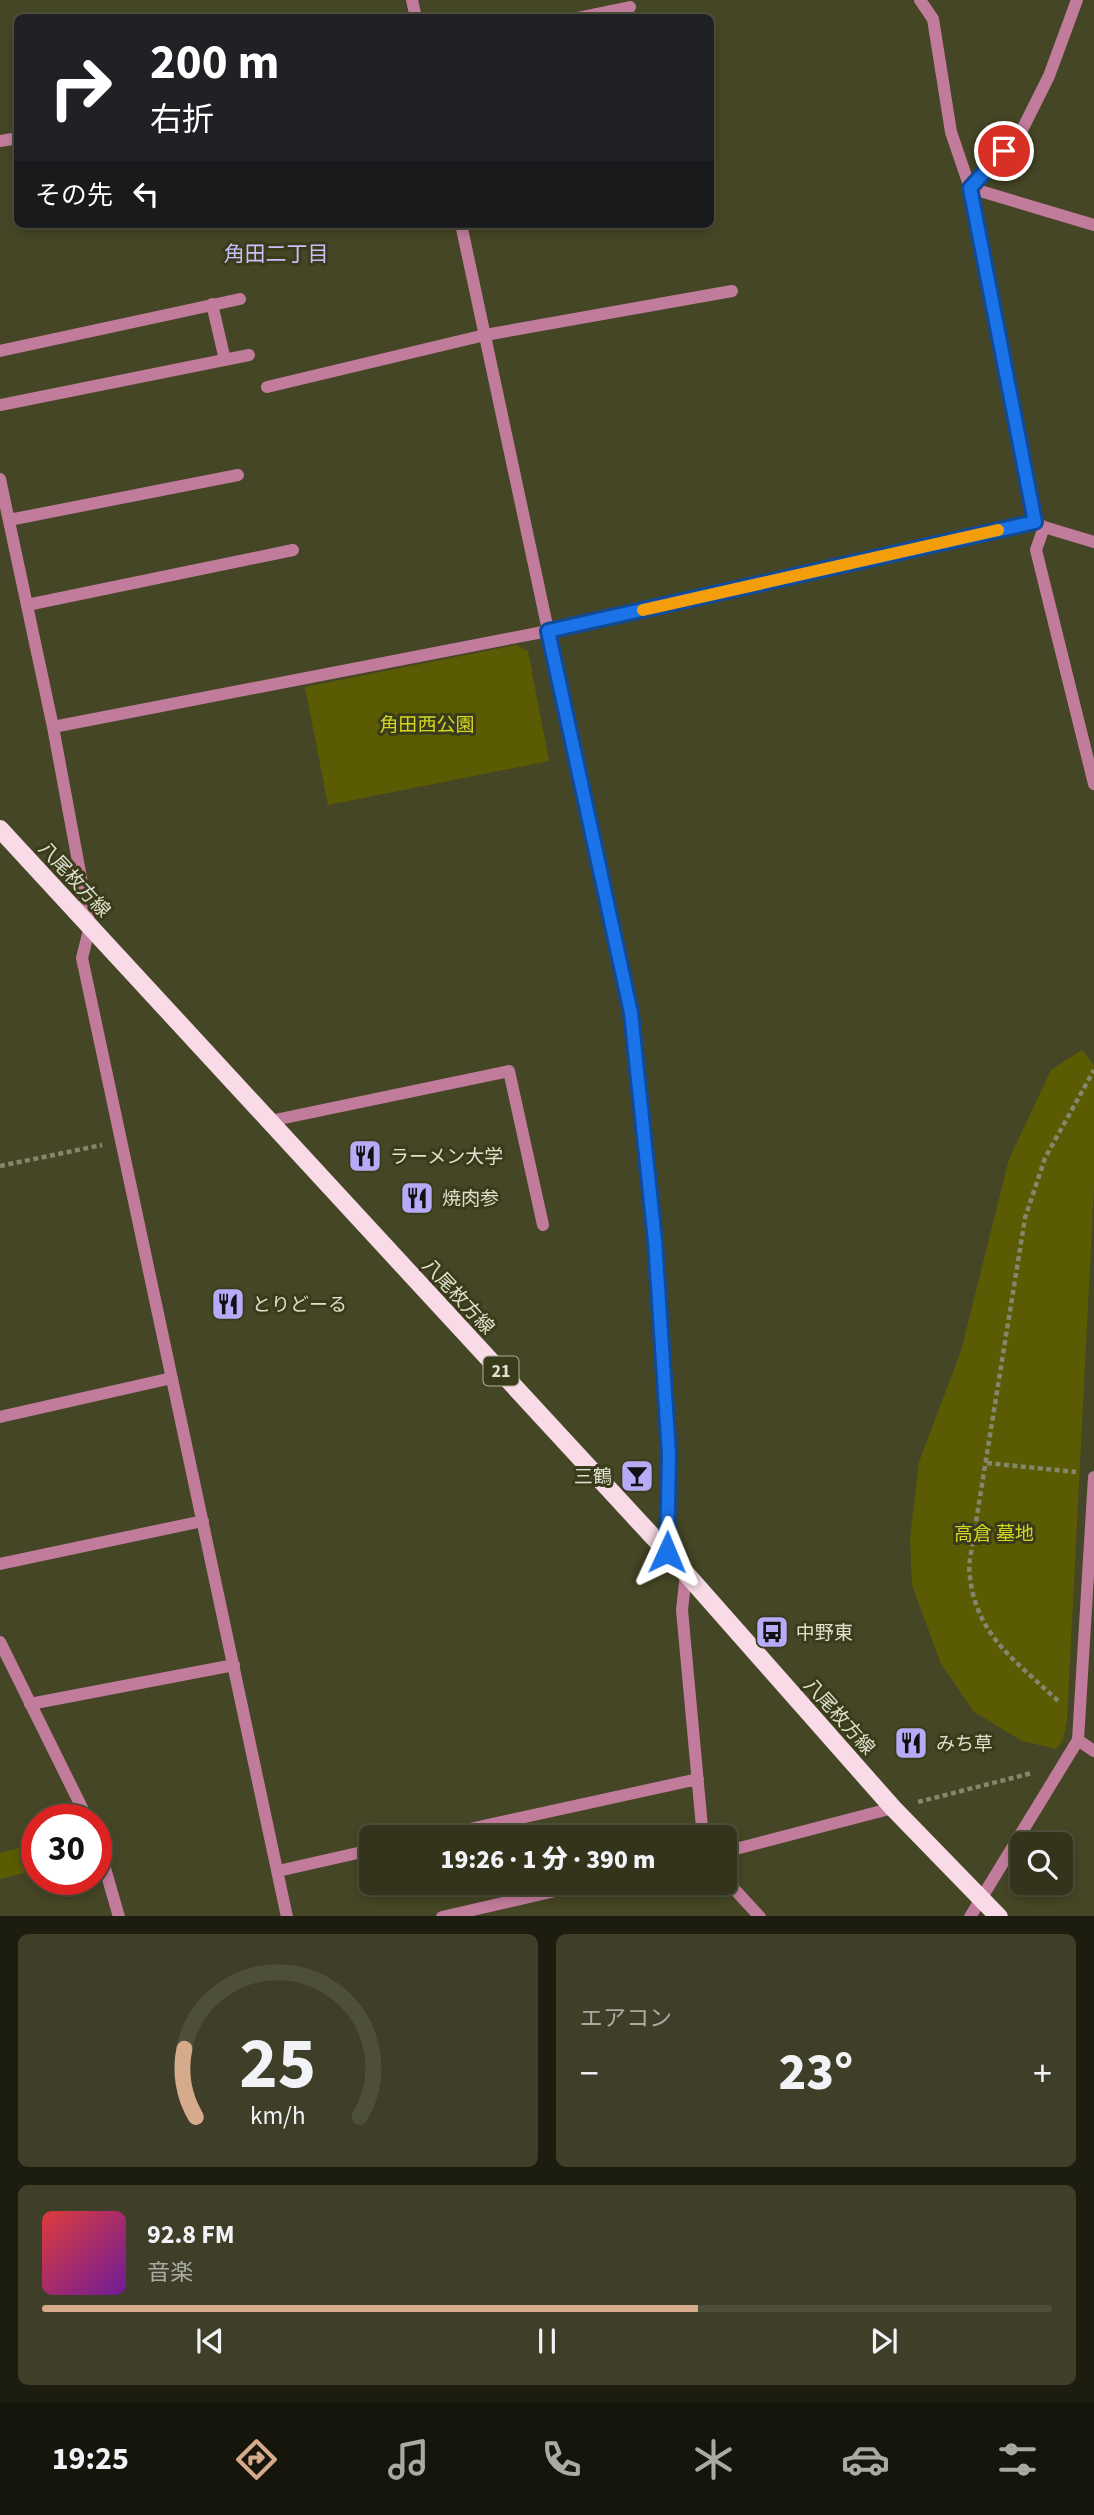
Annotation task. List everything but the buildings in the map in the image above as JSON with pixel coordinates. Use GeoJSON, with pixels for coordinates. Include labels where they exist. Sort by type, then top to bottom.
{"type":"FeatureCollection","features":[{"type":"Feature","properties":{"kind":"main road","name":"八尾枚方線"},"geometry":{"type":"LineString","coordinates":[[0,829],[667,1552],[893,1808],[999,1916]]}},
{"type":"Feature","properties":{"kind":"street"},"geometry":{"type":"LineString","coordinates":[[920,0],[933,19],[951,132],[970,188],[1039,525],[1037,550],[1094,784]]}},
{"type":"Feature","properties":{"kind":"street"},"geometry":{"type":"LineString","coordinates":[[970,188],[1021,132],[1049,76],[1077,0]]}},
{"type":"Feature","properties":{"kind":"street"},"geometry":{"type":"LineString","coordinates":[[596,14],[630,7]]}},
{"type":"Feature","properties":{"kind":"street"},"geometry":{"type":"LineString","coordinates":[[970,188],[1094,225]]}},
{"type":"Feature","properties":{"kind":"street"},"geometry":{"type":"LineString","coordinates":[[462,228],[631,1013],[655,1241],[669,1454],[667,1552]]}},
{"type":"Feature","properties":{"kind":"street"},"geometry":{"type":"LineString","coordinates":[[267,387],[485,335],[732,291]]}},
{"type":"Feature","properties":{"kind":"street"},"geometry":{"type":"LineString","coordinates":[[0,351],[240,299]]}},
{"type":"Feature","properties":{"kind":"street"},"geometry":{"type":"LineString","coordinates":[[212,304],[225,360]]}},
{"type":"Feature","properties":{"kind":"street"},"geometry":{"type":"LineString","coordinates":[[0,405],[249,355]]}},
{"type":"Feature","properties":{"kind":"street"},"geometry":{"type":"LineString","coordinates":[[9,520],[238,475]]}},
{"type":"Feature","properties":{"kind":"street"},"geometry":{"type":"LineString","coordinates":[[0,479],[53,727],[90,926],[82,958],[288,1916]]}},
{"type":"Feature","properties":{"kind":"street"},"geometry":{"type":"LineString","coordinates":[[53,727],[548,631],[1039,525],[1094,542]]}},
{"type":"Feature","properties":{"kind":"street"},"geometry":{"type":"LineString","coordinates":[[27,605],[293,550]]}},
{"type":"Feature","properties":{"kind":"street"},"geometry":{"type":"LineString","coordinates":[[270,1121],[509,1071],[542,1225]]}},
{"type":"Feature","properties":{"kind":"street"},"geometry":{"type":"LineString","coordinates":[[0,1417],[172,1378]]}},
{"type":"Feature","properties":{"kind":"street"},"geometry":{"type":"LineString","coordinates":[[970,1916],[1078,1740],[1094,1477]]}},
{"type":"Feature","properties":{"kind":"street"},"geometry":{"type":"LineString","coordinates":[[0,1564],[203,1521]]}},
{"type":"Feature","properties":{"kind":"street"},"geometry":{"type":"LineString","coordinates":[[686,1574],[682,1609],[702,1825]]}},
{"type":"Feature","properties":{"kind":"street"},"geometry":{"type":"LineString","coordinates":[[0,1643],[80,1804]]}},
{"type":"Feature","properties":{"kind":"street"},"geometry":{"type":"LineString","coordinates":[[30,1704],[234,1665]]}},
{"type":"Feature","properties":{"kind":"street"},"geometry":{"type":"LineString","coordinates":[[1078,1740],[1094,1751]]}},
{"type":"Feature","properties":{"kind":"street"},"geometry":{"type":"LineString","coordinates":[[488,1825],[698,1779]]}},
{"type":"Feature","properties":{"kind":"street"},"geometry":{"type":"LineString","coordinates":[[737,1849],[893,1808]]}},
{"type":"Feature","properties":{"kind":"street"},"geometry":{"type":"LineString","coordinates":[[278,1871],[359,1853]]}},
{"type":"Feature","properties":{"kind":"street"},"geometry":{"type":"LineString","coordinates":[[112,1892],[119,1916]]}},
{"type":"Feature","properties":{"kind":"street"},"geometry":{"type":"LineString","coordinates":[[737,1892],[760,1916]]}},
{"type":"Feature","properties":{"kind":"street"},"geometry":{"type":"LineString","coordinates":[[442,1916],[536,1895]]}},
{"type":"Feature","properties":{"kind":"path"},"geometry":{"type":"LineString","coordinates":[[1079,1721],[1002,1648],[982,1622],[970,1595],[971,1542],[987,1462],[1025,1218],[1045,1158],[1094,1070]]}},
{"type":"Feature","properties":{"kind":"path"},"geometry":{"type":"LineString","coordinates":[[0,1167],[122,1141]]}},
{"type":"Feature","properties":{"kind":"path"},"geometry":{"type":"LineString","coordinates":[[987,1462],[1081,1473]]}},
{"type":"Feature","properties":{"kind":"path"},"geometry":{"type":"LineString","coordinates":[[893,1808],[1063,1766]]}},
{"type":"Feature","properties":{"kind":"green space","name":"角田西公園"},"geometry":{"type":"Polygon","coordinates":[[[516,645],[528,651],[549,761],[328,805],[305,687],[516,645]]]}},
{"type":"Feature","properties":{"kind":"green space","name":"高倉 墓地"},"geometry":{"type":"Polygon","coordinates":[[[1082,1050],[1094,1065],[1094,1188],[1067,1720],[1063,1740],[1056,1749],[1022,1741],[974,1712],[941,1664],[912,1585],[910,1538],[919,1462],[961,1351],[1009,1159],[1051,1070],[1082,1050]]]}},
{"type":"Feature","properties":{"kind":"green space"},"geometry":{"type":"Polygon","coordinates":[[[21,1847],[21,1874],[0,1879],[0,1853],[21,1847]]]}},
{"type":"Feature","properties":{"kind":"slow traffic"},"geometry":{"type":"LineString","coordinates":[[643,610],[998,530]]}},
{"type":"Feature","properties":{"kind":"place","name":"ラーメン大学"},"geometry":{"type":"Point","coordinates":[365,1156]}},
{"type":"Feature","properties":{"kind":"place","name":"焼肉参"},"geometry":{"type":"Point","coordinates":[417,1198]}},
{"type":"Feature","properties":{"kind":"place","name":"とりどーる"},"geometry":{"type":"Point","coordinates":[228,1304]}},
{"type":"Feature","properties":{"kind":"place","name":"三鶴"},"geometry":{"type":"Point","coordinates":[637,1476]}},
{"type":"Feature","properties":{"kind":"place","name":"中野東"},"geometry":{"type":"Point","coordinates":[772,1632]}},
{"type":"Feature","properties":{"kind":"place","name":"みち草"},"geometry":{"type":"Point","coordinates":[911,1743]}},
{"type":"Feature","properties":{"kind":"district","name":"角田二丁目"},"geometry":{"type":"Point","coordinates":[276,254]}},
{"type":"Feature","properties":{"kind":"route"},"geometry":{"type":"LineString","coordinates":[[667,1552],[669,1454],[655,1241],[631,1013],[548,631],[1035,522],[970,188],[1004,151]]}}]}
